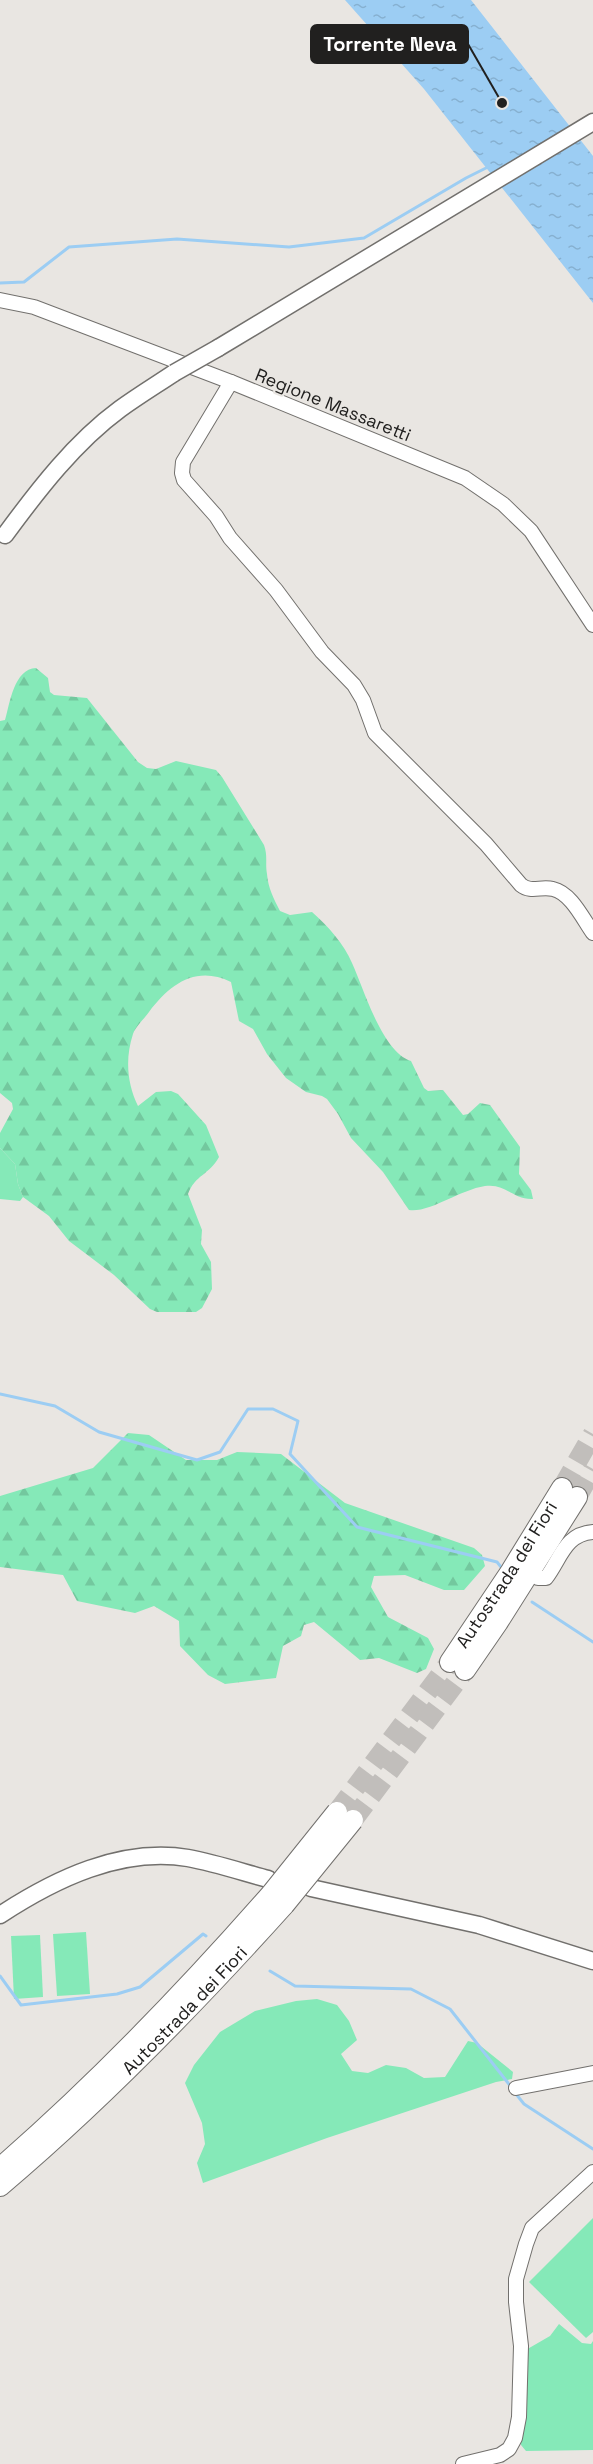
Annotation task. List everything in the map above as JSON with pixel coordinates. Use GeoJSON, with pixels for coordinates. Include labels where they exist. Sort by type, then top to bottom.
{"type":"FeatureCollection","features":[{"type":"Feature","properties":{"kind":"highway","name":"Autostrada dei Fiori"},"geometry":{"type":"LineString","coordinates":[[458,1666],[511,1571],[569,1492]]}},
{"type":"Feature","properties":{"kind":"highway","name":"Autostrada dei Fiori"},"geometry":{"type":"LineString","coordinates":[[0,2168],[147,2030],[345,1816]]}},
{"type":"Feature","properties":{"kind":"highway","name":"Autostrada dei Fiori"},"geometry":{"type":"LineString","coordinates":[[0,2186],[64,2129],[159,2038],[275,1892]]}},
{"type":"Feature","properties":{"kind":"main road"},"geometry":{"type":"LineString","coordinates":[[5,536],[51,476],[119,410],[174,373],[593,122]]}},
{"type":"Feature","properties":{"kind":"main road"},"geometry":{"type":"LineString","coordinates":[[0,1915],[31,1894],[88,1868],[132,1858],[160,1856],[188,1858],[275,1892]]}},
{"type":"Feature","properties":{"kind":"main road"},"geometry":{"type":"LineString","coordinates":[[311,1888],[479,1925],[593,1961]]}},
{"type":"Feature","properties":{"kind":"street","name":"Regione Massaretti"},"geometry":{"type":"LineString","coordinates":[[0,300],[34,307],[231,382],[465,478],[487,491],[531,531],[593,625]]}},
{"type":"Feature","properties":{"kind":"street"},"geometry":{"type":"LineString","coordinates":[[231,382],[183,462],[184,480],[216,516],[230,538],[276,590],[322,652],[354,685],[363,700],[375,733],[486,844],[521,885],[527,890],[553,889],[565,894],[593,933]]}},
{"type":"Feature","properties":{"kind":"street"},"geometry":{"type":"LineString","coordinates":[[538,1578],[546,1578],[572,1538],[582,1533],[593,1532]]}},
{"type":"Feature","properties":{"kind":"street"},"geometry":{"type":"LineString","coordinates":[[516,2088],[593,2073]]}},
{"type":"Feature","properties":{"kind":"street"},"geometry":{"type":"LineString","coordinates":[[463,2464],[500,2455],[509,2449],[515,2438],[519,2417],[521,2346],[516,2278],[532,2228],[593,2172]]}},
{"type":"Feature","properties":{"kind":"green space"},"geometry":{"type":"Polygon","coordinates":[[[36,668],[48,678],[50,692],[54,695],[87,698],[138,762],[147,768],[156,769],[176,761],[216,770],[264,845],[269,884],[280,911],[290,915],[312,912],[335,936],[349,956],[383,1033],[391,1046],[411,1061],[424,1088],[428,1091],[443,1090],[463,1115],[468,1114],[480,1103],[490,1105],[520,1147],[519,1174],[531,1190],[533,1199],[520,1197],[499,1187],[485,1186],[426,1208],[409,1210],[383,1172],[351,1138],[327,1099],[306,1092],[286,1078],[267,1054],[253,1029],[239,1021],[231,982],[218,977],[206,976],[185,980],[157,1002],[134,1031],[128,1062],[131,1089],[138,1106],[156,1092],[171,1091],[178,1094],[206,1125],[219,1157],[211,1168],[194,1183],[188,1194],[202,1230],[201,1244],[211,1262],[212,1289],[202,1308],[196,1312],[157,1312],[150,1309],[114,1275],[69,1241],[49,1216],[23,1197],[15,1164],[0,1148],[0,1133],[13,1109],[12,1103],[0,1093],[0,721],[5,720],[18,680],[29,670],[36,668]]]}},
{"type":"Feature","properties":{"kind":"green space"},"geometry":{"type":"Polygon","coordinates":[[[0,1148],[15,1164],[23,1197],[20,1201],[0,1199],[0,1148]]]}},
{"type":"Feature","properties":{"kind":"green space"},"geometry":{"type":"Polygon","coordinates":[[[128,1433],[149,1435],[186,1460],[217,1460],[237,1452],[281,1454],[345,1503],[474,1548],[482,1555],[485,1566],[464,1590],[444,1590],[405,1575],[374,1576],[371,1587],[388,1617],[428,1638],[434,1649],[426,1669],[417,1673],[379,1658],[360,1660],[314,1622],[304,1625],[301,1636],[283,1646],[276,1678],[225,1684],[208,1675],[180,1646],[179,1621],[154,1606],[135,1613],[77,1601],[63,1575],[0,1567],[0,1496],[93,1468],[128,1433]]]}},
{"type":"Feature","properties":{"kind":"green space"},"geometry":{"type":"Polygon","coordinates":[[[86,1932],[90,1994],[57,1996],[53,1934],[86,1932]]]}},
{"type":"Feature","properties":{"kind":"green space"},"geometry":{"type":"Polygon","coordinates":[[[40,1935],[43,1997],[14,1999],[11,1936],[40,1935]]]}},
{"type":"Feature","properties":{"kind":"green space"},"geometry":{"type":"Polygon","coordinates":[[[317,1999],[337,2005],[349,2021],[357,2040],[341,2054],[352,2071],[368,2073],[386,2065],[406,2068],[424,2078],[445,2077],[468,2041],[477,2043],[513,2072],[512,2079],[496,2082],[327,2138],[203,2183],[197,2163],[205,2144],[202,2123],[185,2083],[194,2065],[220,2032],[255,2011],[296,2001],[317,1999]]]}},
{"type":"Feature","properties":{"kind":"green space"},"geometry":{"type":"Polygon","coordinates":[[[593,2218],[593,2332],[586,2338],[529,2282],[593,2218]]]}},
{"type":"Feature","properties":{"kind":"green space"},"geometry":{"type":"Polygon","coordinates":[[[559,2324],[582,2343],[591,2344],[593,2341],[593,2450],[526,2451],[521,2445],[520,2438],[524,2351],[550,2336],[559,2324]]]}},
{"type":"Feature","properties":{"kind":"water"},"geometry":{"type":"Polygon","coordinates":[[[345,0],[471,0],[593,156],[593,303],[424,89],[345,0]]]}},
{"type":"Feature","properties":{"kind":"waterway"},"geometry":{"type":"LineString","coordinates":[[0,283],[24,282],[69,247],[177,239],[289,247],[364,238],[488,167]]}},
{"type":"Feature","properties":{"kind":"waterway"},"geometry":{"type":"LineString","coordinates":[[0,1394],[55,1406],[99,1432],[197,1460],[220,1452],[248,1409],[273,1409],[298,1421],[290,1454],[357,1527],[497,1562],[501,1567]]}},
{"type":"Feature","properties":{"kind":"waterway"},"geometry":{"type":"LineString","coordinates":[[532,1602],[593,1642]]}},
{"type":"Feature","properties":{"kind":"waterway"},"geometry":{"type":"LineString","coordinates":[[0,1976],[21,2005],[117,1994],[140,1987],[203,1934],[206,1936]]}},
{"type":"Feature","properties":{"kind":"waterway"},"geometry":{"type":"LineString","coordinates":[[270,1971],[295,1986],[411,1989],[450,2009],[512,2088]]}},
{"type":"Feature","properties":{"kind":"waterway"},"geometry":{"type":"LineString","coordinates":[[516,2094],[524,2104],[593,2149]]}},
{"type":"Feature","properties":{"kind":"tunnel"},"geometry":{"type":"LineString","coordinates":[[562,1488],[593,1434]]}},
{"type":"Feature","properties":{"kind":"tunnel"},"geometry":{"type":"LineString","coordinates":[[577,1497],[593,1469]]}},
{"type":"Feature","properties":{"kind":"tunnel"},"geometry":{"type":"LineString","coordinates":[[337,1812],[450,1662]]}},
{"type":"Feature","properties":{"kind":"tunnel"},"geometry":{"type":"LineString","coordinates":[[353,1820],[465,1670]]}},
{"type":"Feature","properties":{"kind":"place","name":"Torrente Neva"},"geometry":{"type":"Point","coordinates":[502,103]}}]}
